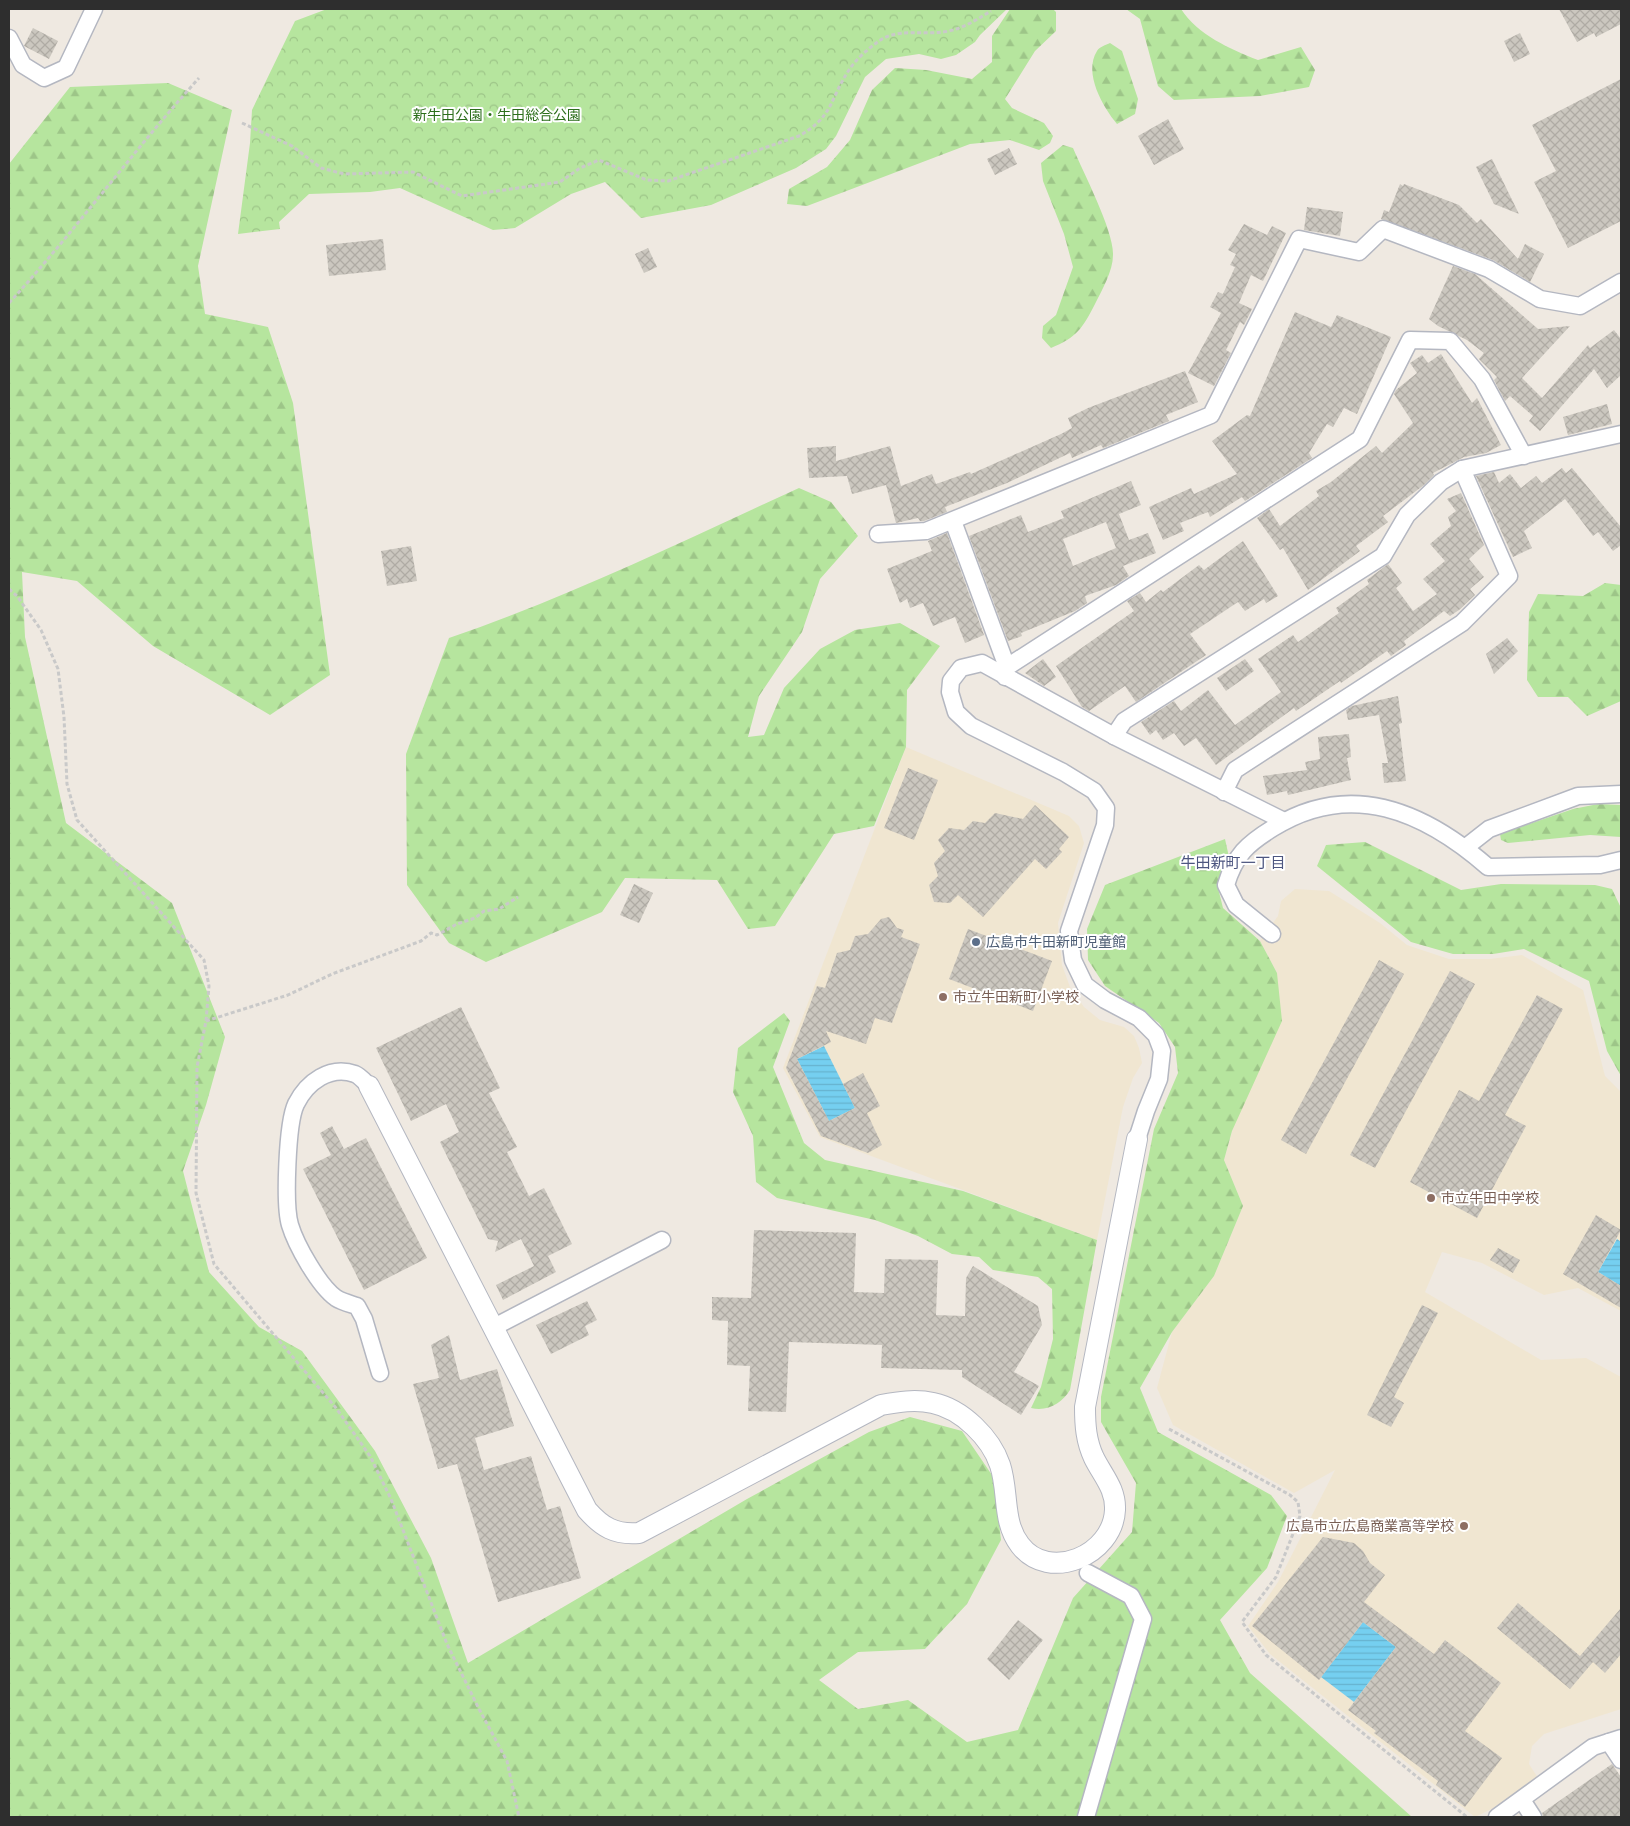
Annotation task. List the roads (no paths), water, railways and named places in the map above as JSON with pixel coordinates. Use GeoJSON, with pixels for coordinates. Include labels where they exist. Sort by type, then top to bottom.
{"type":"FeatureCollection","features":[{"type":"Feature","properties":{"kind":"street"},"geometry":{"type":"LineString","coordinates":[[9,38],[23,65],[44,78],[66,68],[94,9]]}},
{"type":"Feature","properties":{"kind":"street"},"geometry":{"type":"LineString","coordinates":[[878,534],[926,531],[1211,415],[1299,239],[1359,252],[1383,229],[1489,270],[1540,299],[1580,306],[1621,282]]}},
{"type":"Feature","properties":{"kind":"street"},"geometry":{"type":"LineString","coordinates":[[1006,672],[1360,439],[1410,340],[1450,341],[1482,379],[1524,456]]}},
{"type":"Feature","properties":{"kind":"street"},"geometry":{"type":"LineString","coordinates":[[1114,736],[1124,721],[1383,556],[1407,515],[1442,482],[1462,469],[1621,434]]}},
{"type":"Feature","properties":{"kind":"street"},"geometry":{"type":"LineString","coordinates":[[1224,792],[1235,770],[1462,623],[1509,576],[1462,469]]}},
{"type":"Feature","properties":{"kind":"street"},"geometry":{"type":"LineString","coordinates":[[952,520],[1006,672]]}},
{"type":"Feature","properties":{"kind":"street"},"geometry":{"type":"LineString","coordinates":[[380,1372],[364,1319],[358,1306],[337,1299],[317,1278],[290,1224],[286,1162],[296,1105],[311,1084],[323,1076],[338,1071],[356,1074],[370,1086],[587,1510],[600,1524],[614,1531],[627,1534],[639,1533],[880,1405],[905,1401],[933,1403],[955,1411],[977,1430],[991,1446],[1000,1466],[1010,1526],[1020,1545],[1033,1558],[1054,1564],[1070,1563],[1086,1555],[1098,1545],[1108,1530],[1115,1511],[1113,1489],[1094,1458],[1086,1436],[1085,1407],[1137,1139],[1146,1111],[1160,1079],[1162,1051],[1156,1035],[1140,1018],[1105,1000],[1085,985],[1073,960],[1069,931],[1105,825],[1106,808],[1094,791],[1063,772],[971,726],[956,712],[950,692],[951,682],[961,668],[982,663],[1006,672],[1114,736],[1284,821]]}},
{"type":"Feature","properties":{"kind":"street"},"geometry":{"type":"LineString","coordinates":[[1466,847],[1490,829],[1578,796],[1621,794]]}},
{"type":"Feature","properties":{"kind":"street"},"geometry":{"type":"LineString","coordinates":[[1272,934],[1236,905],[1226,884],[1232,863],[1254,840],[1284,821],[1324,806],[1368,803],[1417,818],[1466,847],[1488,867],[1600,864],[1621,860]]}},
{"type":"Feature","properties":{"kind":"street"},"geometry":{"type":"LineString","coordinates":[[494,1327],[662,1240]]}},
{"type":"Feature","properties":{"kind":"street"},"geometry":{"type":"LineString","coordinates":[[1086,1817],[1143,1619],[1131,1596],[1088,1573]]}},
{"type":"Feature","properties":{"kind":"street"},"geometry":{"type":"LineString","coordinates":[[1497,1817],[1593,1747],[1615,1740],[1621,1760]]}},
{"type":"Feature","properties":{"kind":"street"},"geometry":{"type":"LineString","coordinates":[[1522,1800],[1534,1817]]}},
{"type":"Feature","properties":{"kind":"water"},"geometry":{"type":"Polygon","coordinates":[[[824,1046],[855,1108],[829,1121],[797,1059],[824,1046]]]}},
{"type":"Feature","properties":{"kind":"water"},"geometry":{"type":"Polygon","coordinates":[[[1617,1239],[1621,1242],[1621,1286],[1598,1272],[1617,1239]]]}},
{"type":"Feature","properties":{"kind":"water"},"geometry":{"type":"Polygon","coordinates":[[[1363,1622],[1396,1647],[1354,1702],[1321,1677],[1363,1622]]]}},
{"type":"Feature","properties":{"kind":"place","name":"広島市牛田新町児童館"},"geometry":{"type":"Point","coordinates":[976,942]}},
{"type":"Feature","properties":{"kind":"place","name":"市立牛田新町小学校"},"geometry":{"type":"Point","coordinates":[943,997]}},
{"type":"Feature","properties":{"kind":"place","name":"市立牛田中学校"},"geometry":{"type":"Point","coordinates":[1431,1198]}},
{"type":"Feature","properties":{"kind":"place","name":"広島市立広島商業高等学校"},"geometry":{"type":"Point","coordinates":[1464,1526]}},
{"type":"Feature","properties":{"kind":"district","name":"牛田新町一丁目"},"geometry":{"type":"Point","coordinates":[1233,863]}},
{"type":"Feature","properties":{"kind":"park label","name":"新牛田公園・牛田総合公園"},"geometry":{"type":"Point","coordinates":[497,115]}}]}
